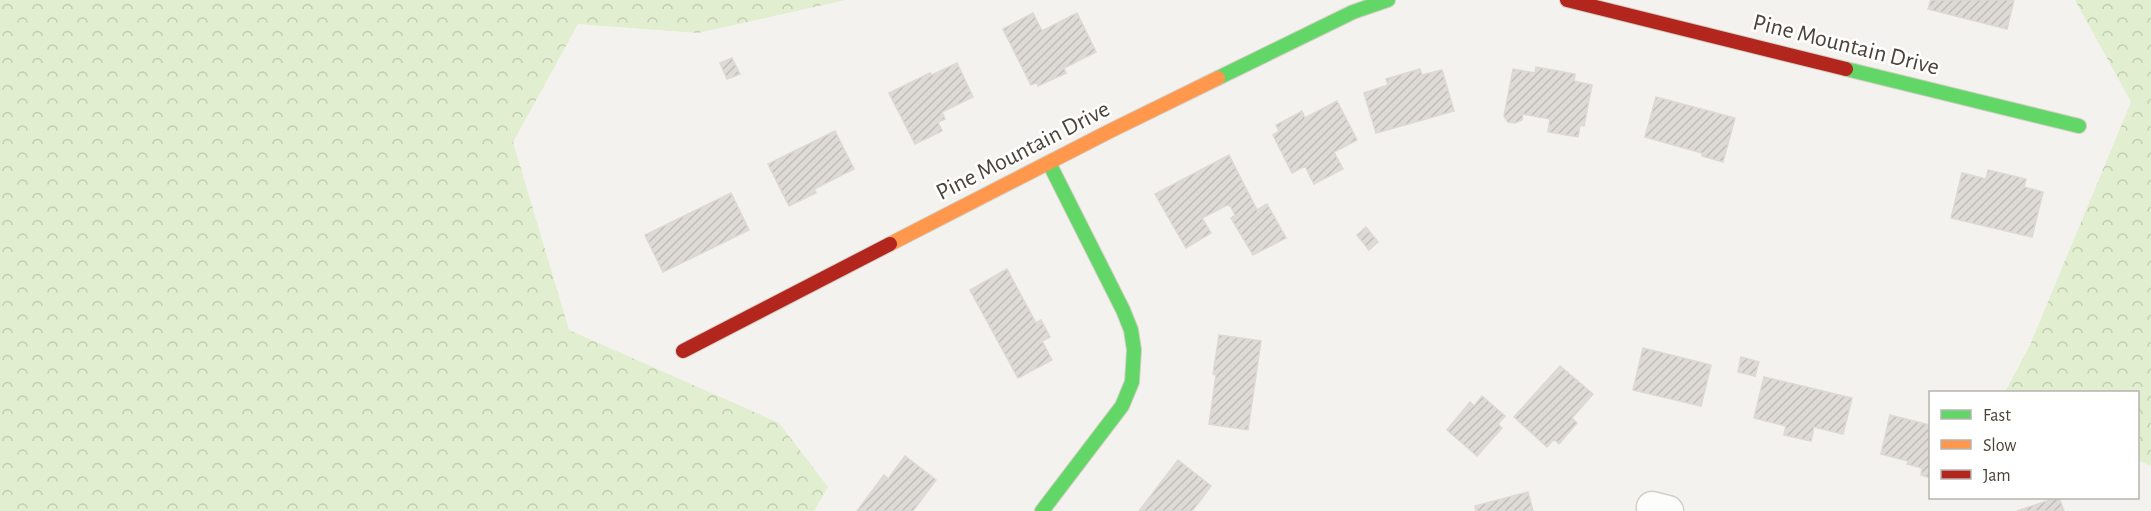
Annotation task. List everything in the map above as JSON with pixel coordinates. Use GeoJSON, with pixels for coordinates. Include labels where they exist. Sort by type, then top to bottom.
{"type":"FeatureCollection","features":[{"type":"Feature","properties":{"kind":"street","name":"Pine Mountain Drive"},"geometry":{"type":"LineString","coordinates":[[683,351],[1049,163],[1342,17],[1388,0]]}},
{"type":"Feature","properties":{"kind":"street","name":"Pine Mountain Drive"},"geometry":{"type":"LineString","coordinates":[[1567,0],[2079,126]]}},
{"type":"Feature","properties":{"kind":"street"},"geometry":{"type":"LineString","coordinates":[[1042,511],[1122,406],[1132,382],[1134,350],[1131,330],[1123,310],[1049,163]]}},
{"type":"Feature","properties":{"kind":"green space"},"geometry":{"type":"Polygon","coordinates":[[[0,0],[845,0],[698,33],[578,24],[513,142],[569,330],[779,423],[828,487],[814,511],[0,511],[0,0]]]}},
{"type":"Feature","properties":{"kind":"green space"},"geometry":{"type":"Polygon","coordinates":[[[2075,0],[2151,0],[2151,466],[2139,460],[2139,391],[2006,391],[2030,345],[2131,102],[2075,0]]]}},
{"type":"Feature","properties":{"kind":"building"},"geometry":{"type":"Polygon","coordinates":[[[1931,0],[2014,0],[2007,29],[1928,9],[1931,0]]]}},
{"type":"Feature","properties":{"kind":"building"},"geometry":{"type":"Polygon","coordinates":[[[1033,13],[1042,31],[1077,13],[1096,52],[1064,68],[1066,73],[1038,86],[1037,82],[1031,85],[1003,29],[1033,13]]]}},
{"type":"Feature","properties":{"kind":"building"},"geometry":{"type":"Polygon","coordinates":[[[732,58],[740,74],[727,79],[720,63],[732,58]]]}},
{"type":"Feature","properties":{"kind":"building"},"geometry":{"type":"Polygon","coordinates":[[[957,63],[973,97],[942,112],[945,119],[938,122],[942,131],[915,144],[889,93],[957,63]]]}},
{"type":"Feature","properties":{"kind":"building"},"geometry":{"type":"Polygon","coordinates":[[[1536,67],[1575,74],[1574,81],[1592,85],[1584,126],[1580,125],[1578,137],[1548,132],[1550,119],[1523,114],[1522,120],[1515,123],[1508,122],[1504,116],[1513,69],[1535,73],[1536,67]]]}},
{"type":"Feature","properties":{"kind":"building"},"geometry":{"type":"Polygon","coordinates":[[[1420,69],[1422,75],[1442,70],[1454,111],[1376,133],[1364,93],[1388,85],[1386,79],[1420,69]]]}},
{"type":"Feature","properties":{"kind":"building"},"geometry":{"type":"Polygon","coordinates":[[[1656,97],[1735,118],[1723,162],[1702,156],[1702,153],[1645,137],[1656,97]]]}},
{"type":"Feature","properties":{"kind":"building"},"geometry":{"type":"Polygon","coordinates":[[[1337,101],[1357,140],[1334,152],[1343,169],[1314,184],[1305,166],[1292,173],[1273,135],[1279,131],[1276,125],[1302,111],[1305,118],[1337,101]]]}},
{"type":"Feature","properties":{"kind":"building"},"geometry":{"type":"Polygon","coordinates":[[[835,131],[854,169],[814,189],[816,193],[789,206],[768,164],[835,131]]]}},
{"type":"Feature","properties":{"kind":"building"},"geometry":{"type":"Polygon","coordinates":[[[1229,155],[1257,210],[1267,204],[1286,238],[1253,255],[1231,218],[1235,215],[1229,204],[1202,218],[1211,233],[1186,248],[1155,194],[1229,155]]]}},
{"type":"Feature","properties":{"kind":"building"},"geometry":{"type":"Polygon","coordinates":[[[1988,170],[2026,179],[2024,187],[2043,192],[2032,237],[1951,218],[1962,173],[1986,179],[1988,170]]]}},
{"type":"Feature","properties":{"kind":"building"},"geometry":{"type":"Polygon","coordinates":[[[731,193],[749,230],[663,272],[645,235],[731,193]]]}},
{"type":"Feature","properties":{"kind":"building"},"geometry":{"type":"Polygon","coordinates":[[[1366,227],[1378,242],[1369,250],[1357,235],[1366,227]]]}},
{"type":"Feature","properties":{"kind":"building"},"geometry":{"type":"Polygon","coordinates":[[[1007,269],[1036,323],[1041,320],[1050,337],[1042,341],[1052,360],[1018,378],[970,290],[1007,269]]]}},
{"type":"Feature","properties":{"kind":"building"},"geometry":{"type":"Polygon","coordinates":[[[1219,335],[1261,341],[1248,430],[1209,424],[1219,335]]]}},
{"type":"Feature","properties":{"kind":"building"},"geometry":{"type":"Polygon","coordinates":[[[1643,348],[1711,365],[1701,406],[1633,390],[1643,348]]]}},
{"type":"Feature","properties":{"kind":"building"},"geometry":{"type":"Polygon","coordinates":[[[1741,357],[1759,362],[1755,376],[1738,372],[1741,357]]]}},
{"type":"Feature","properties":{"kind":"building"},"geometry":{"type":"Polygon","coordinates":[[[1560,366],[1593,394],[1572,418],[1577,423],[1559,444],[1554,439],[1547,447],[1514,417],[1560,366]]]}},
{"type":"Feature","properties":{"kind":"building"},"geometry":{"type":"Polygon","coordinates":[[[1764,377],[1852,398],[1843,434],[1814,427],[1811,441],[1784,435],[1786,426],[1754,418],[1764,377]]]}},
{"type":"Feature","properties":{"kind":"building"},"geometry":{"type":"Polygon","coordinates":[[[1482,396],[1505,416],[1498,424],[1502,428],[1477,456],[1447,430],[1470,402],[1474,406],[1482,396]]]}},
{"type":"Feature","properties":{"kind":"building"},"geometry":{"type":"Polygon","coordinates":[[[1890,415],[1929,425],[1929,478],[1921,475],[1922,468],[1907,464],[1908,461],[1881,454],[1890,415]]]}},
{"type":"Feature","properties":{"kind":"building"},"geometry":{"type":"Polygon","coordinates":[[[905,456],[936,480],[913,511],[857,511],[884,475],[888,479],[905,456]]]}},
{"type":"Feature","properties":{"kind":"building"},"geometry":{"type":"Polygon","coordinates":[[[1178,460],[1211,486],[1199,502],[1192,511],[1139,511],[1178,460]]]}},
{"type":"Feature","properties":{"kind":"building"},"geometry":{"type":"Polygon","coordinates":[[[1528,492],[1533,511],[1476,511],[1475,506],[1528,492]]]}},
{"type":"Feature","properties":{"kind":"building"},"geometry":{"type":"Polygon","coordinates":[[[2059,499],[2064,511],[2017,511],[2059,499]]]}},
{"type":"Feature","properties":{"kind":"traffic: fast"},"geometry":{"type":"LineString","coordinates":[[1218,78],[1353,12],[1388,0]]}},
{"type":"Feature","properties":{"kind":"traffic: fast"},"geometry":{"type":"LineString","coordinates":[[1846,69],[2079,126]]}},
{"type":"Feature","properties":{"kind":"traffic: fast"},"geometry":{"type":"LineString","coordinates":[[1042,511],[1122,406],[1132,382],[1134,350],[1131,330],[1123,310],[1049,163]]}},
{"type":"Feature","properties":{"kind":"traffic: slow"},"geometry":{"type":"LineString","coordinates":[[890,244],[1218,78]]}},
{"type":"Feature","properties":{"kind":"traffic: jam"},"geometry":{"type":"LineString","coordinates":[[1567,0],[1846,69]]}},
{"type":"Feature","properties":{"kind":"traffic: jam"},"geometry":{"type":"LineString","coordinates":[[683,351],[890,244]]}}]}
